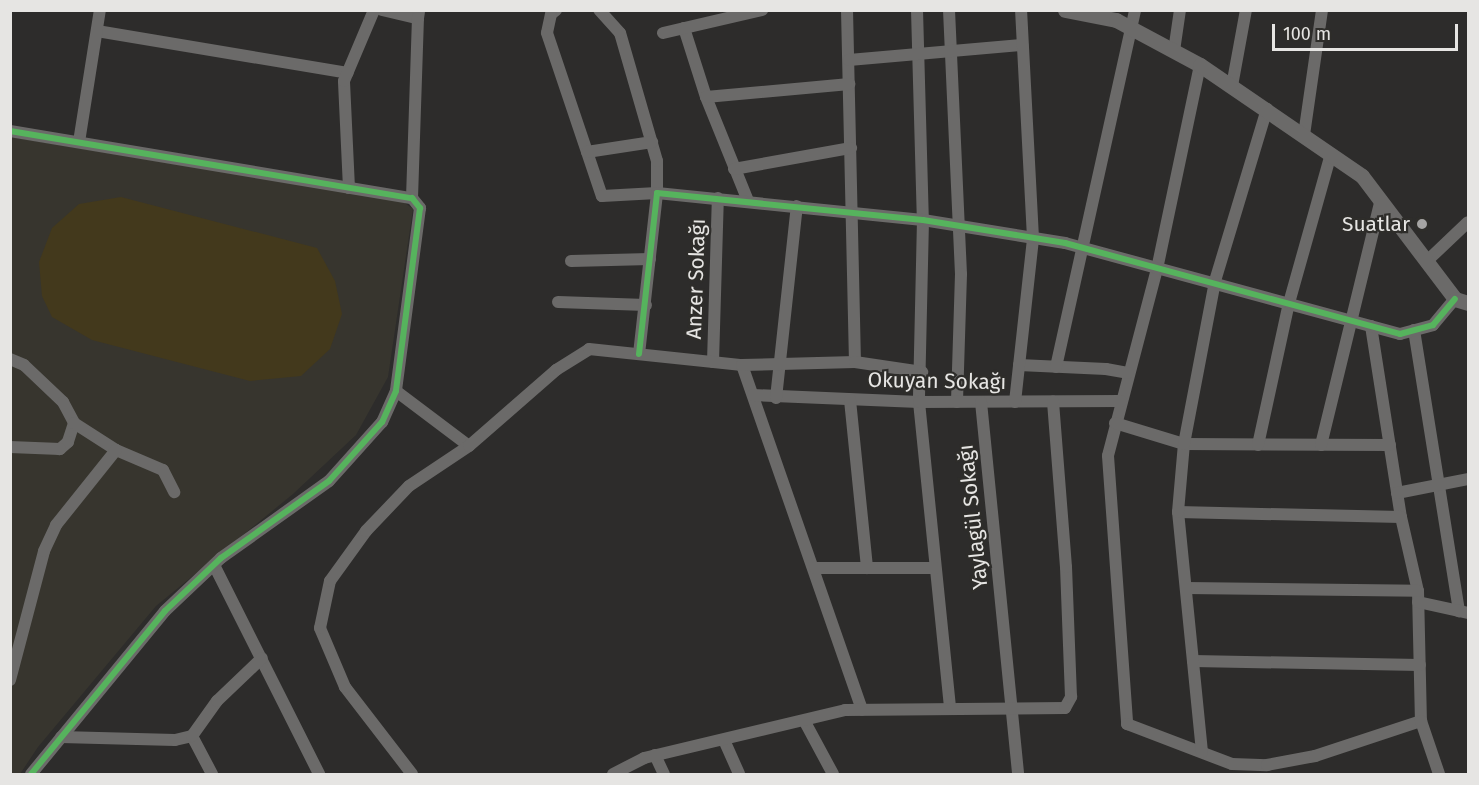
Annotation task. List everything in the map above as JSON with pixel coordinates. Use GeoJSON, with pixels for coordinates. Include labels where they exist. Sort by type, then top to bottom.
{"type":"FeatureCollection","features":[{"type":"Feature","properties":{"kind":"street"},"geometry":{"type":"LineString","coordinates":[[79,142],[100,10]]}},
{"type":"Feature","properties":{"kind":"street"},"geometry":{"type":"LineString","coordinates":[[349,188],[347,73],[374,10]]}},
{"type":"Feature","properties":{"kind":"street"},"geometry":{"type":"LineString","coordinates":[[31,774],[165,611],[214,565],[329,481],[382,422],[396,391],[420,208],[412,198],[419,14],[382,10]]}},
{"type":"Feature","properties":{"kind":"street"},"geometry":{"type":"LineString","coordinates":[[556,10],[551,14],[547,33],[602,196],[657,193],[718,198],[922,220],[1033,238],[1158,265],[1400,334],[1433,325],[1462,301],[1362,176],[1200,65],[1116,20],[1065,10]]}},
{"type":"Feature","properties":{"kind":"street"},"geometry":{"type":"LineString","coordinates":[[663,33],[762,10]]}},
{"type":"Feature","properties":{"kind":"street"},"geometry":{"type":"LineString","coordinates":[[847,10],[853,213],[850,286],[855,362]]}},
{"type":"Feature","properties":{"kind":"street"},"geometry":{"type":"LineString","coordinates":[[917,10],[922,220],[922,372],[919,402],[950,708]]}},
{"type":"Feature","properties":{"kind":"street"},"geometry":{"type":"LineString","coordinates":[[949,10],[959,227],[957,402]]}},
{"type":"Feature","properties":{"kind":"street"},"geometry":{"type":"LineString","coordinates":[[1015,402],[1033,238],[1021,10]]}},
{"type":"Feature","properties":{"kind":"street"},"geometry":{"type":"LineString","coordinates":[[1056,367],[1085,248],[1135,10]]}},
{"type":"Feature","properties":{"kind":"street"},"geometry":{"type":"LineString","coordinates":[[1173,51],[1180,10]]}},
{"type":"Feature","properties":{"kind":"street"},"geometry":{"type":"LineString","coordinates":[[1232,86],[1246,10]]}},
{"type":"Feature","properties":{"kind":"street"},"geometry":{"type":"LineString","coordinates":[[1304,135],[1322,10]]}},
{"type":"Feature","properties":{"kind":"street"},"geometry":{"type":"LineString","coordinates":[[600,11],[620,33],[657,161],[657,193],[639,354]]}},
{"type":"Feature","properties":{"kind":"street"},"geometry":{"type":"LineString","coordinates":[[684,28],[706,97],[748,201]]}},
{"type":"Feature","properties":{"kind":"street"},"geometry":{"type":"LineString","coordinates":[[97,31],[347,73]]}},
{"type":"Feature","properties":{"kind":"street"},"geometry":{"type":"LineString","coordinates":[[849,60],[918,56],[1022,45]]}},
{"type":"Feature","properties":{"kind":"street"},"geometry":{"type":"LineString","coordinates":[[1200,65],[1158,265],[1120,401],[1108,456],[1127,724],[1202,752],[1231,769],[1315,756],[1421,721]]}},
{"type":"Feature","properties":{"kind":"street"},"geometry":{"type":"LineString","coordinates":[[706,97],[849,84]]}},
{"type":"Feature","properties":{"kind":"street"},"geometry":{"type":"LineString","coordinates":[[1202,752],[1178,512],[1184,444],[1215,282],[1267,109]]}},
{"type":"Feature","properties":{"kind":"street"},"geometry":{"type":"LineString","coordinates":[[10,131],[412,198]]}},
{"type":"Feature","properties":{"kind":"street"},"geometry":{"type":"LineString","coordinates":[[587,152],[652,142]]}},
{"type":"Feature","properties":{"kind":"street"},"geometry":{"type":"LineString","coordinates":[[734,169],[851,148]]}},
{"type":"Feature","properties":{"kind":"street"},"geometry":{"type":"LineString","coordinates":[[1258,445],[1289,303],[1331,154]]}},
{"type":"Feature","properties":{"kind":"street","name":"Anzer Sokağı"},"geometry":{"type":"LineString","coordinates":[[713,362],[718,198]]}},
{"type":"Feature","properties":{"kind":"street"},"geometry":{"type":"LineString","coordinates":[[1321,445],[1381,199]]}},
{"type":"Feature","properties":{"kind":"street"},"geometry":{"type":"LineString","coordinates":[[776,398],[797,206]]}},
{"type":"Feature","properties":{"kind":"street"},"geometry":{"type":"LineString","coordinates":[[1428,260],[1468,222]]}},
{"type":"Feature","properties":{"kind":"street"},"geometry":{"type":"LineString","coordinates":[[571,261],[650,259]]}},
{"type":"Feature","properties":{"kind":"street"},"geometry":{"type":"LineString","coordinates":[[558,302],[646,305]]}},
{"type":"Feature","properties":{"kind":"street"},"geometry":{"type":"LineString","coordinates":[[1371,326],[1401,517],[1418,597],[1421,721],[1439,774]]}},
{"type":"Feature","properties":{"kind":"street"},"geometry":{"type":"LineString","coordinates":[[1186,588],[1418,597],[1464,612],[1439,484],[1414,330]]}},
{"type":"Feature","properties":{"kind":"street"},"geometry":{"type":"LineString","coordinates":[[412,774],[345,687],[320,628],[330,581],[366,531],[409,486],[469,447],[556,370],[589,348],[742,365],[780,362],[855,362],[922,372]]}},
{"type":"Feature","properties":{"kind":"street"},"geometry":{"type":"LineString","coordinates":[[10,360],[24,365],[63,402],[74,423],[116,450],[163,470],[174,492]]}},
{"type":"Feature","properties":{"kind":"street"},"geometry":{"type":"LineString","coordinates":[[742,365],[862,710]]}},
{"type":"Feature","properties":{"kind":"street"},"geometry":{"type":"LineString","coordinates":[[1019,365],[1128,374]]}},
{"type":"Feature","properties":{"kind":"street"},"geometry":{"type":"LineString","coordinates":[[396,391],[469,447]]}},
{"type":"Feature","properties":{"kind":"street","name":"Okuyan Sokağı"},"geometry":{"type":"LineString","coordinates":[[753,395],[776,398],[919,402],[1120,401]]}},
{"type":"Feature","properties":{"kind":"street"},"geometry":{"type":"LineString","coordinates":[[850,400],[867,568]]}},
{"type":"Feature","properties":{"kind":"street","name":"Yaylagül Sokağı"},"geometry":{"type":"LineString","coordinates":[[981,402],[1018,774]]}},
{"type":"Feature","properties":{"kind":"street"},"geometry":{"type":"LineString","coordinates":[[613,774],[655,755],[806,722],[845,710],[1013,706],[1065,708],[1071,697],[1066,567],[1053,402]]}},
{"type":"Feature","properties":{"kind":"street"},"geometry":{"type":"LineString","coordinates":[[10,447],[60,449],[68,442],[74,423]]}},
{"type":"Feature","properties":{"kind":"street"},"geometry":{"type":"LineString","coordinates":[[1115,423],[1184,444],[1390,445]]}},
{"type":"Feature","properties":{"kind":"street"},"geometry":{"type":"LineString","coordinates":[[10,680],[44,551],[56,525],[116,450]]}},
{"type":"Feature","properties":{"kind":"street"},"geometry":{"type":"LineString","coordinates":[[1398,493],[1468,479]]}},
{"type":"Feature","properties":{"kind":"street"},"geometry":{"type":"LineString","coordinates":[[1178,512],[1401,517]]}},
{"type":"Feature","properties":{"kind":"street"},"geometry":{"type":"LineString","coordinates":[[214,565],[319,774]]}},
{"type":"Feature","properties":{"kind":"street"},"geometry":{"type":"LineString","coordinates":[[814,568],[935,568]]}},
{"type":"Feature","properties":{"kind":"street"},"geometry":{"type":"LineString","coordinates":[[61,737],[175,740],[192,736],[217,701],[262,658]]}},
{"type":"Feature","properties":{"kind":"street"},"geometry":{"type":"LineString","coordinates":[[1193,661],[1420,665]]}},
{"type":"Feature","properties":{"kind":"street"},"geometry":{"type":"LineString","coordinates":[[806,722],[833,774]]}},
{"type":"Feature","properties":{"kind":"street"},"geometry":{"type":"LineString","coordinates":[[192,736],[212,774]]}},
{"type":"Feature","properties":{"kind":"street"},"geometry":{"type":"LineString","coordinates":[[724,740],[739,774]]}},
{"type":"Feature","properties":{"kind":"street"},"geometry":{"type":"LineString","coordinates":[[655,755],[664,774]]}},
{"type":"Feature","properties":{"kind":"shaded area"},"geometry":{"type":"Polygon","coordinates":[[[10,137],[402,201],[413,209],[388,377],[356,435],[293,494],[156,606],[38,747],[20,774],[10,774],[10,137]]]}},
{"type":"Feature","properties":{"kind":"shaded area"},"geometry":{"type":"Polygon","coordinates":[[[121,197],[317,248],[335,281],[342,314],[330,349],[301,376],[250,381],[92,340],[52,317],[42,296],[39,262],[52,228],[79,204],[121,197]]]}},
{"type":"Feature","properties":{"kind":"cycle path"},"geometry":{"type":"LineString","coordinates":[[10,131],[412,198],[420,208],[396,391],[382,422],[329,481],[221,558],[165,611],[31,774]]}},
{"type":"Feature","properties":{"kind":"cycle path"},"geometry":{"type":"LineString","coordinates":[[639,354],[657,193],[923,220],[1065,243],[1400,334],[1433,325],[1455,299]]}},
{"type":"Feature","properties":{"kind":"place","name":"Suatlar"},"geometry":{"type":"Point","coordinates":[1422,224]}}]}
